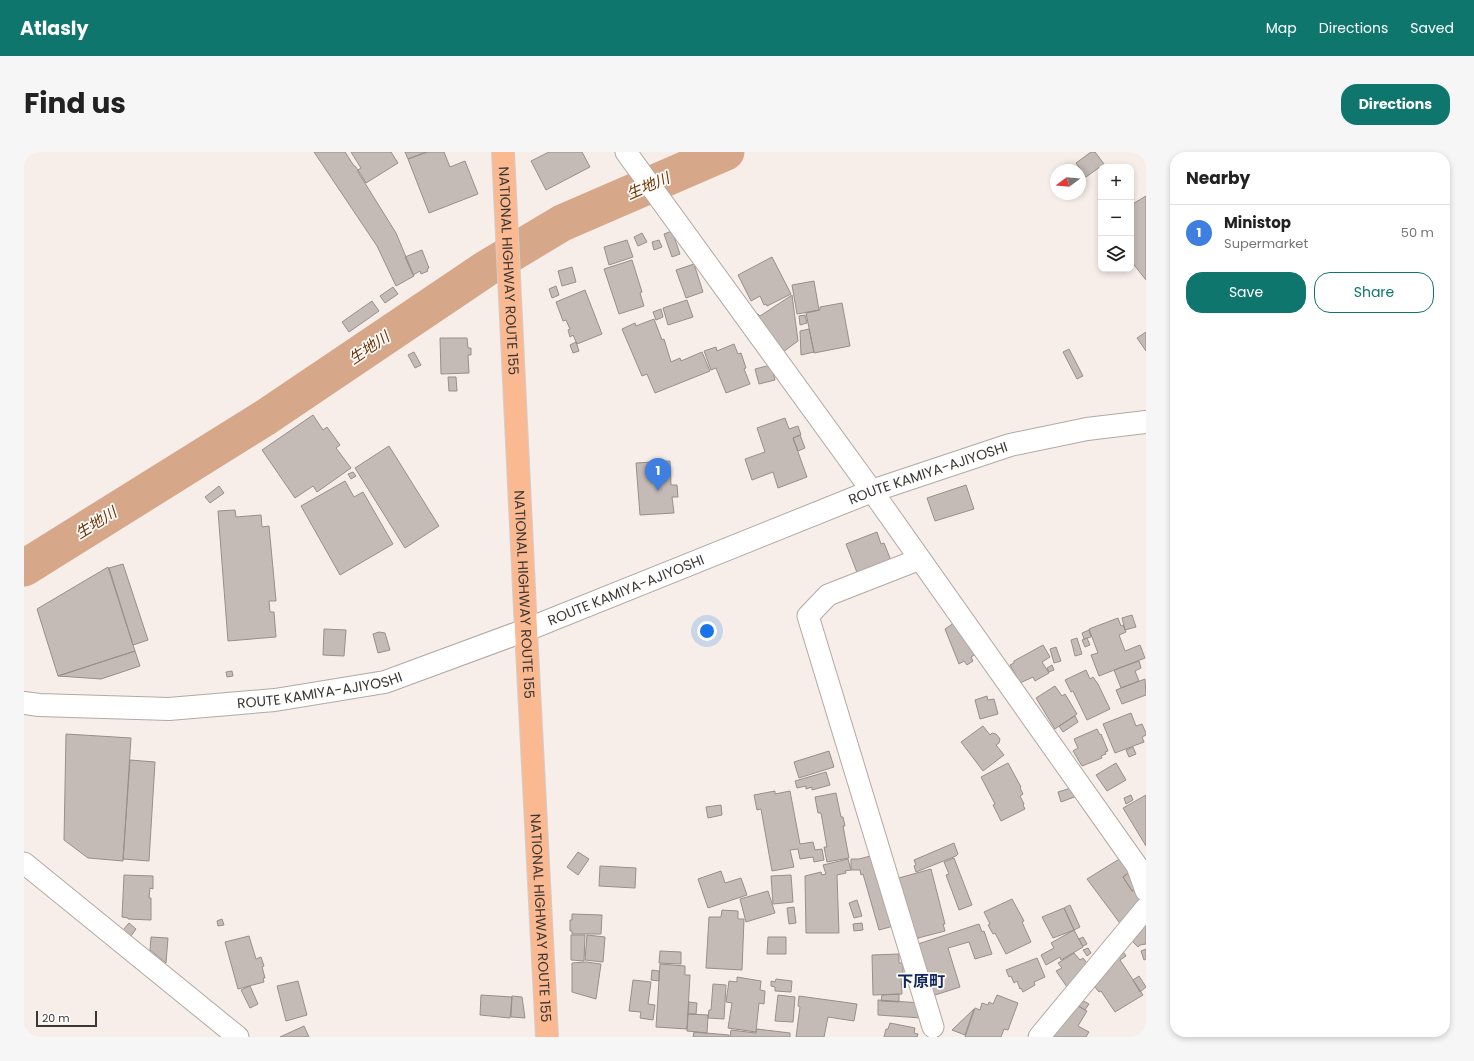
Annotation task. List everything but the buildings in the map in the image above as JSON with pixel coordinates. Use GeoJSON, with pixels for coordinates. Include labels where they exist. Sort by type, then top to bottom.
{"type":"FeatureCollection","features":[{"type":"Feature","properties":{"kind":"highway","name":"NATIONAL HIGHWAY ROUTE 155"},"geometry":{"type":"LineString","coordinates":[[503,152],[547,1037]]}},
{"type":"Feature","properties":{"kind":"main road","name":"ROUTE KAMIYA-AJIYOSHI"},"geometry":{"type":"LineString","coordinates":[[24,703],[39,705],[169,709],[275,700],[385,682],[526,630],[872,491],[1010,445],[1087,429],[1146,422]]}},
{"type":"Feature","properties":{"kind":"street"},"geometry":{"type":"LineString","coordinates":[[631,159],[664,202],[872,491],[1137,866],[1146,891]]}},
{"type":"Feature","properties":{"kind":"street"},"geometry":{"type":"LineString","coordinates":[[920,559],[828,595],[808,616],[933,1027]]}},
{"type":"Feature","properties":{"kind":"street"},"geometry":{"type":"LineString","coordinates":[[24,863],[238,1037]]}},
{"type":"Feature","properties":{"kind":"street"},"geometry":{"type":"LineString","coordinates":[[1039,1037],[1146,908]]}},
{"type":"Feature","properties":{"kind":"waterway","name":"生地川"},"geometry":{"type":"LineString","coordinates":[[24,568],[266,417],[487,268],[562,223],[726,152]]}},
{"type":"Feature","properties":{"kind":"place","name":"Ministop"},"geometry":{"type":"Point","coordinates":[658,491]}},
{"type":"Feature","properties":{"kind":"district","name":"下原町"},"geometry":{"type":"Point","coordinates":[921,981]}}]}
